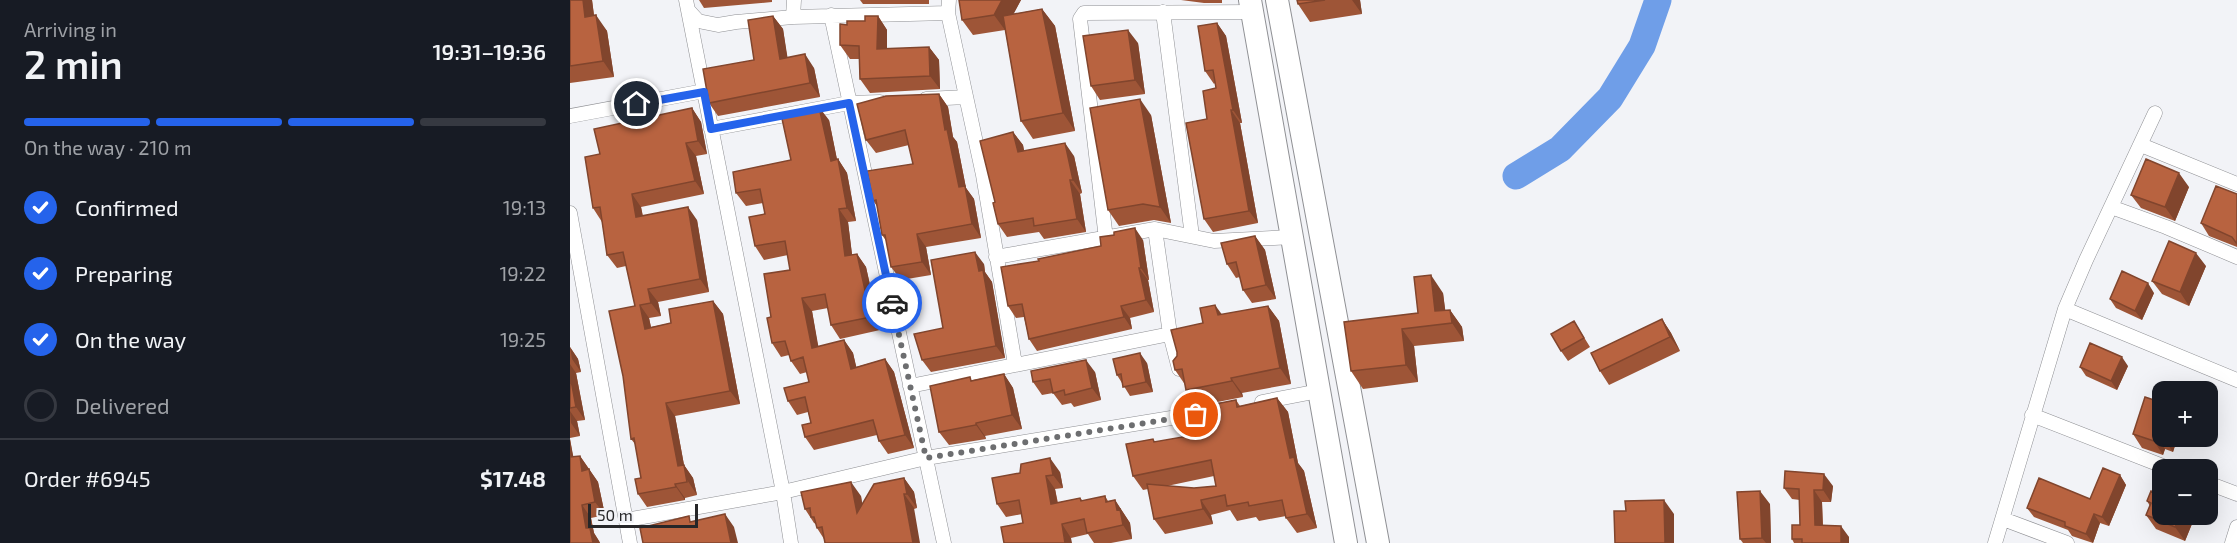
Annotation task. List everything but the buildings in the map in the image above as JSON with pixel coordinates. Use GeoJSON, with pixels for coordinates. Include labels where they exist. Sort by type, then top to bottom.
{"type":"FeatureCollection","features":[{"type":"Feature","properties":{"kind":"main road"},"geometry":{"type":"LineString","coordinates":[[1276,0],[1378,543]]}},
{"type":"Feature","properties":{"kind":"main road"},"geometry":{"type":"LineString","coordinates":[[1251,6],[1346,543]]}},
{"type":"Feature","properties":{"kind":"street"},"geometry":{"type":"LineString","coordinates":[[793,17],[794,0]]}},
{"type":"Feature","properties":{"kind":"street"},"geometry":{"type":"LineString","coordinates":[[687,5],[698,21],[718,25],[736,21],[949,7],[983,175],[1015,364]]}},
{"type":"Feature","properties":{"kind":"street"},"geometry":{"type":"LineString","coordinates":[[687,5],[783,492],[791,543]]}},
{"type":"Feature","properties":{"kind":"street"},"geometry":{"type":"LineString","coordinates":[[1106,239],[1080,19],[1084,13],[1092,11],[1163,12],[1251,6]]}},
{"type":"Feature","properties":{"kind":"street"},"geometry":{"type":"LineString","coordinates":[[1163,12],[1192,236]]}},
{"type":"Feature","properties":{"kind":"street"},"geometry":{"type":"LineString","coordinates":[[831,15],[944,543]]}},
{"type":"Feature","properties":{"kind":"street"},"geometry":{"type":"LineString","coordinates":[[570,116],[704,92]]}},
{"type":"Feature","properties":{"kind":"street"},"geometry":{"type":"LineString","coordinates":[[711,129],[849,103],[966,97]]}},
{"type":"Feature","properties":{"kind":"street"},"geometry":{"type":"LineString","coordinates":[[1995,543],[2065,309],[2156,113]]}},
{"type":"Feature","properties":{"kind":"street"},"geometry":{"type":"LineString","coordinates":[[2141,146],[2237,184]]}},
{"type":"Feature","properties":{"kind":"street"},"geometry":{"type":"LineString","coordinates":[[2111,207],[2237,257]]}},
{"type":"Feature","properties":{"kind":"street"},"geometry":{"type":"LineString","coordinates":[[570,213],[630,543]]}},
{"type":"Feature","properties":{"kind":"street"},"geometry":{"type":"LineString","coordinates":[[996,258],[1155,229],[1214,241],[1292,237]]}},
{"type":"Feature","properties":{"kind":"street"},"geometry":{"type":"LineString","coordinates":[[1155,229],[1170,334],[1179,369]]}},
{"type":"Feature","properties":{"kind":"street"},"geometry":{"type":"LineString","coordinates":[[570,291],[585,289]]}},
{"type":"Feature","properties":{"kind":"street"},"geometry":{"type":"LineString","coordinates":[[2065,309],[2237,380]]}},
{"type":"Feature","properties":{"kind":"street"},"geometry":{"type":"LineString","coordinates":[[909,386],[1170,334]]}},
{"type":"Feature","properties":{"kind":"street"},"geometry":{"type":"LineString","coordinates":[[1252,404],[1319,391]]}},
{"type":"Feature","properties":{"kind":"street"},"geometry":{"type":"LineString","coordinates":[[626,520],[783,492],[926,458],[1230,408]]}},
{"type":"Feature","properties":{"kind":"street"},"geometry":{"type":"LineString","coordinates":[[2032,415],[2152,462]]}},
{"type":"Feature","properties":{"kind":"street"},"geometry":{"type":"LineString","coordinates":[[2218,487],[2237,494]]}},
{"type":"Feature","properties":{"kind":"street"},"geometry":{"type":"LineString","coordinates":[[2003,519],[2067,543]]}},
{"type":"Feature","properties":{"kind":"street"},"geometry":{"type":"LineString","coordinates":[[2232,543],[2237,527]]}},
{"type":"Feature","properties":{"kind":"waterway"},"geometry":{"type":"LineString","coordinates":[[1516,176],[1560,149],[1610,98],[1642,46],[1658,0]]}},
{"type":"Feature","properties":{"kind":"way so far"},"geometry":{"type":"LineString","coordinates":[[892,303],[926,458],[1196,415]]}},
{"type":"Feature","properties":{"kind":"route"},"geometry":{"type":"LineString","coordinates":[[637,104],[704,92],[711,129],[849,103],[892,303]]}}]}
